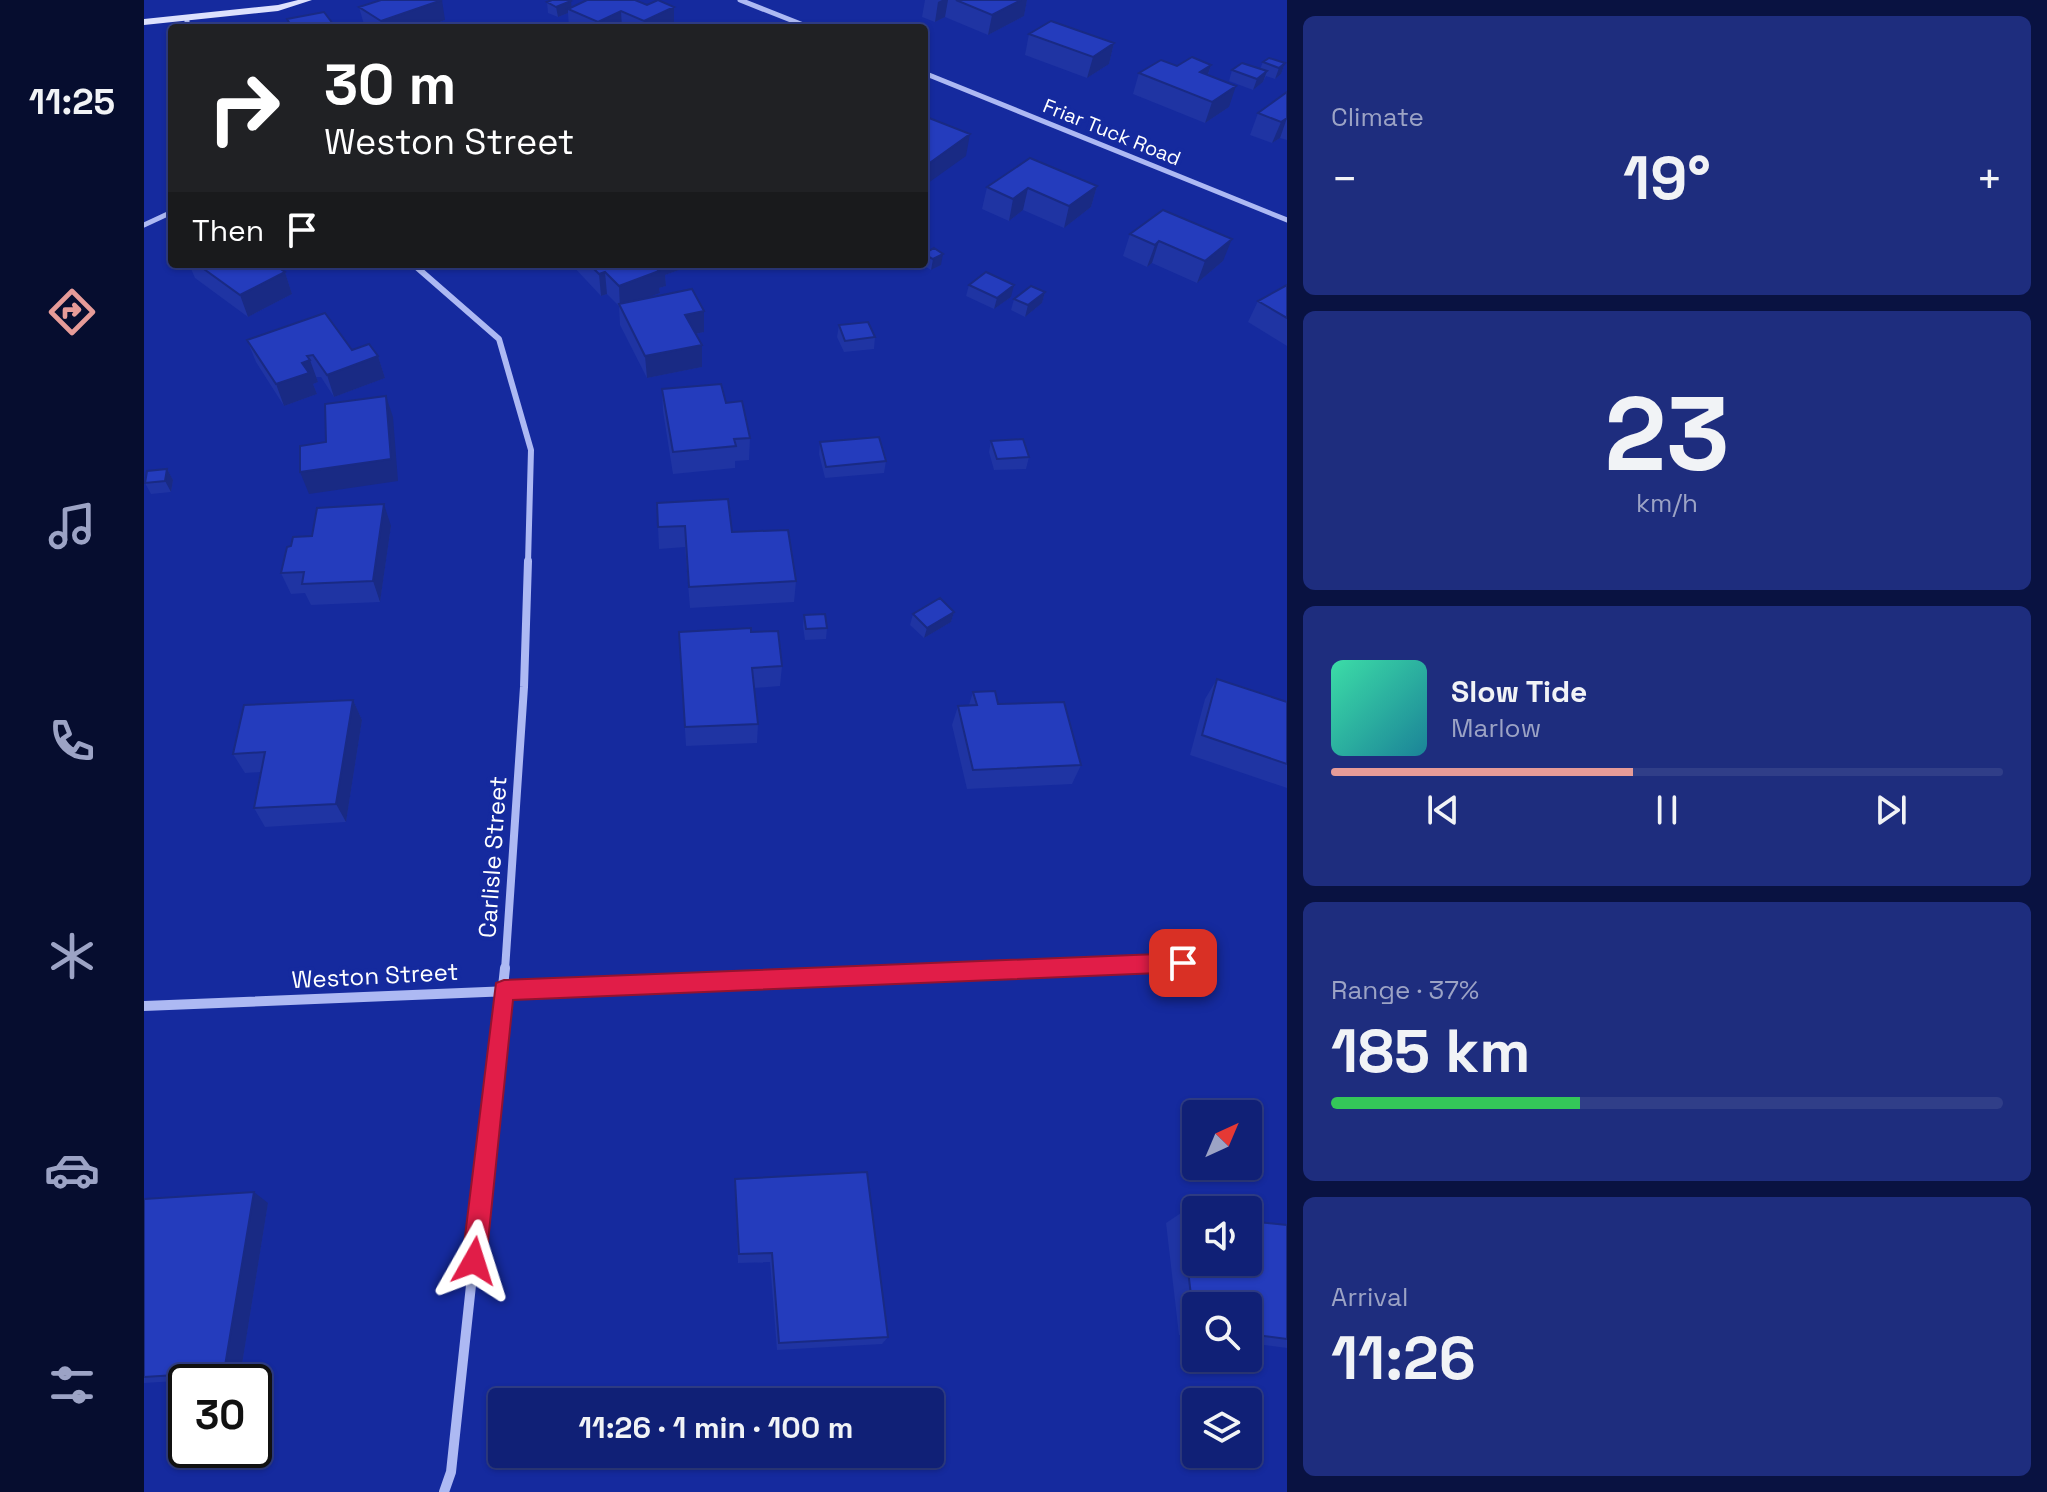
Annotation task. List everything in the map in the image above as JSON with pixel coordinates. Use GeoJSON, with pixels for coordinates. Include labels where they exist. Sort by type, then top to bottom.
{"type":"FeatureCollection","features":[{"type":"Feature","properties":{"kind":"street"},"geometry":{"type":"LineString","coordinates":[[144,22],[187,23],[308,0]]}},
{"type":"Feature","properties":{"kind":"street"},"geometry":{"type":"LineString","coordinates":[[740,0],[801,24]]}},
{"type":"Feature","properties":{"kind":"street","name":"Friar Tuck Road"},"geometry":{"type":"LineString","coordinates":[[928,75],[1287,220]]}},
{"type":"Feature","properties":{"kind":"street"},"geometry":{"type":"LineString","coordinates":[[144,225],[168,214]]}},
{"type":"Feature","properties":{"kind":"street","name":"Carlisle Street"},"geometry":{"type":"LineString","coordinates":[[418,268],[499,339],[531,450],[524,687],[504,990],[451,1472],[444,1492]]}},
{"type":"Feature","properties":{"kind":"street","name":"Weston Street"},"geometry":{"type":"LineString","coordinates":[[144,1006],[1183,963]]}},
{"type":"Feature","properties":{"kind":"building"},"geometry":{"type":"Polygon","coordinates":[[[381,0],[442,0],[381,21],[359,7],[381,0]]]}},
{"type":"Feature","properties":{"kind":"building"},"geometry":{"type":"Polygon","coordinates":[[[587,0],[635,0],[647,5],[658,0],[674,7],[644,21],[621,11],[598,22],[568,9],[587,0]]]}},
{"type":"Feature","properties":{"kind":"building"},"geometry":{"type":"Polygon","coordinates":[[[956,0],[1021,0],[992,15],[956,0]]]}},
{"type":"Feature","properties":{"kind":"building"},"geometry":{"type":"Polygon","coordinates":[[[571,1],[556,7],[547,2],[571,1]]]}},
{"type":"Feature","properties":{"kind":"building"},"geometry":{"type":"Polygon","coordinates":[[[324,12],[333,24],[290,24],[287,19],[324,12]]]}},
{"type":"Feature","properties":{"kind":"building"},"geometry":{"type":"Polygon","coordinates":[[[1051,21],[1114,43],[1093,57],[1029,34],[1051,21]]]}},
{"type":"Feature","properties":{"kind":"building"},"geometry":{"type":"Polygon","coordinates":[[[1192,57],[1211,65],[1200,72],[1236,86],[1212,102],[1139,73],[1161,60],[1177,66],[1192,57]]]}},
{"type":"Feature","properties":{"kind":"building"},"geometry":{"type":"Polygon","coordinates":[[[1269,58],[1285,63],[1279,68],[1263,62],[1269,58]]]}},
{"type":"Feature","properties":{"kind":"building"},"geometry":{"type":"Polygon","coordinates":[[[1242,63],[1267,71],[1257,79],[1232,70],[1242,63]]]}},
{"type":"Feature","properties":{"kind":"building"},"geometry":{"type":"Polygon","coordinates":[[[1287,92],[1287,118],[1281,122],[1258,113],[1287,92]]]}},
{"type":"Feature","properties":{"kind":"building"},"geometry":{"type":"Polygon","coordinates":[[[928,118],[970,134],[928,164],[928,118]]]}},
{"type":"Feature","properties":{"kind":"building"},"geometry":{"type":"Polygon","coordinates":[[[1030,158],[1097,186],[1069,206],[1028,188],[1013,199],[987,187],[1030,158]]]}},
{"type":"Feature","properties":{"kind":"building"},"geometry":{"type":"Polygon","coordinates":[[[1163,210],[1232,239],[1205,261],[1159,241],[1155,245],[1130,234],[1163,210]]]}},
{"type":"Feature","properties":{"kind":"building"},"geometry":{"type":"Polygon","coordinates":[[[934,248],[943,254],[933,259],[928,256],[928,252],[934,248]]]}},
{"type":"Feature","properties":{"kind":"building"},"geometry":{"type":"Polygon","coordinates":[[[203,268],[279,268],[285,272],[240,295],[203,268]]]}},
{"type":"Feature","properties":{"kind":"building"},"geometry":{"type":"Polygon","coordinates":[[[593,268],[656,268],[659,271],[619,286],[605,272],[599,274],[593,268]]]}},
{"type":"Feature","properties":{"kind":"building"},"geometry":{"type":"Polygon","coordinates":[[[986,272],[1014,285],[997,298],[969,285],[986,272]]]}},
{"type":"Feature","properties":{"kind":"building"},"geometry":{"type":"Polygon","coordinates":[[[1287,285],[1287,318],[1258,301],[1287,285]]]}},
{"type":"Feature","properties":{"kind":"building"},"geometry":{"type":"Polygon","coordinates":[[[1031,286],[1045,292],[1028,305],[1014,299],[1031,286]]]}},
{"type":"Feature","properties":{"kind":"building"},"geometry":{"type":"Polygon","coordinates":[[[692,289],[704,311],[685,315],[702,345],[645,356],[619,304],[692,289]]]}},
{"type":"Feature","properties":{"kind":"building"},"geometry":{"type":"Polygon","coordinates":[[[325,313],[352,350],[369,344],[378,356],[327,375],[313,355],[307,356],[310,360],[302,363],[309,373],[276,384],[247,340],[325,313]]]}},
{"type":"Feature","properties":{"kind":"building"},"geometry":{"type":"Polygon","coordinates":[[[868,322],[875,337],[845,341],[839,325],[868,322]]]}},
{"type":"Feature","properties":{"kind":"building"},"geometry":{"type":"Polygon","coordinates":[[[721,384],[726,403],[742,401],[750,438],[734,439],[736,446],[673,452],[662,389],[721,384]]]}},
{"type":"Feature","properties":{"kind":"building"},"geometry":{"type":"Polygon","coordinates":[[[386,396],[391,459],[300,472],[300,446],[326,442],[325,404],[386,396]]]}},
{"type":"Feature","properties":{"kind":"building"},"geometry":{"type":"Polygon","coordinates":[[[879,437],[886,461],[826,467],[820,442],[879,437]]]}},
{"type":"Feature","properties":{"kind":"building"},"geometry":{"type":"Polygon","coordinates":[[[1023,439],[1029,457],[997,459],[991,441],[1023,439]]]}},
{"type":"Feature","properties":{"kind":"building"},"geometry":{"type":"Polygon","coordinates":[[[167,469],[165,481],[145,483],[147,471],[167,469]]]}},
{"type":"Feature","properties":{"kind":"building"},"geometry":{"type":"Polygon","coordinates":[[[728,499],[732,532],[788,530],[796,581],[689,587],[685,526],[658,527],[657,503],[728,499]]]}},
{"type":"Feature","properties":{"kind":"building"},"geometry":{"type":"Polygon","coordinates":[[[384,504],[373,581],[302,584],[304,572],[281,573],[287,547],[291,546],[293,537],[312,536],[317,508],[384,504]]]}},
{"type":"Feature","properties":{"kind":"building"},"geometry":{"type":"Polygon","coordinates":[[[940,598],[954,612],[927,628],[913,614],[940,598]]]}},
{"type":"Feature","properties":{"kind":"building"},"geometry":{"type":"Polygon","coordinates":[[[825,614],[827,628],[806,629],[804,615],[825,614]]]}},
{"type":"Feature","properties":{"kind":"building"},"geometry":{"type":"Polygon","coordinates":[[[751,628],[751,632],[778,631],[782,666],[752,668],[758,724],[685,727],[679,632],[751,628]]]}},
{"type":"Feature","properties":{"kind":"building"},"geometry":{"type":"Polygon","coordinates":[[[1217,679],[1287,702],[1287,764],[1202,735],[1217,679]]]}},
{"type":"Feature","properties":{"kind":"building"},"geometry":{"type":"Polygon","coordinates":[[[995,691],[998,704],[1064,702],[1081,765],[973,770],[958,706],[977,705],[973,692],[995,691]]]}},
{"type":"Feature","properties":{"kind":"building"},"geometry":{"type":"Polygon","coordinates":[[[353,700],[336,804],[254,808],[265,752],[233,754],[244,705],[353,700]]]}},
{"type":"Feature","properties":{"kind":"building"},"geometry":{"type":"Polygon","coordinates":[[[867,1172],[888,1337],[779,1343],[772,1253],[739,1254],[735,1179],[867,1172]]]}},
{"type":"Feature","properties":{"kind":"building"},"geometry":{"type":"Polygon","coordinates":[[[254,1192],[225,1364],[168,1364],[168,1376],[144,1377],[144,1199],[254,1192]]]}},
{"type":"Feature","properties":{"kind":"building"},"geometry":{"type":"Polygon","coordinates":[[[1262,1222],[1287,1225],[1287,1339],[1262,1336],[1262,1292],[1191,1292],[1189,1276],[1262,1276],[1262,1222]]]}},
{"type":"Feature","properties":{"kind":"route"},"geometry":{"type":"LineString","coordinates":[[474,1261],[504,990],[1183,963]]}}]}
